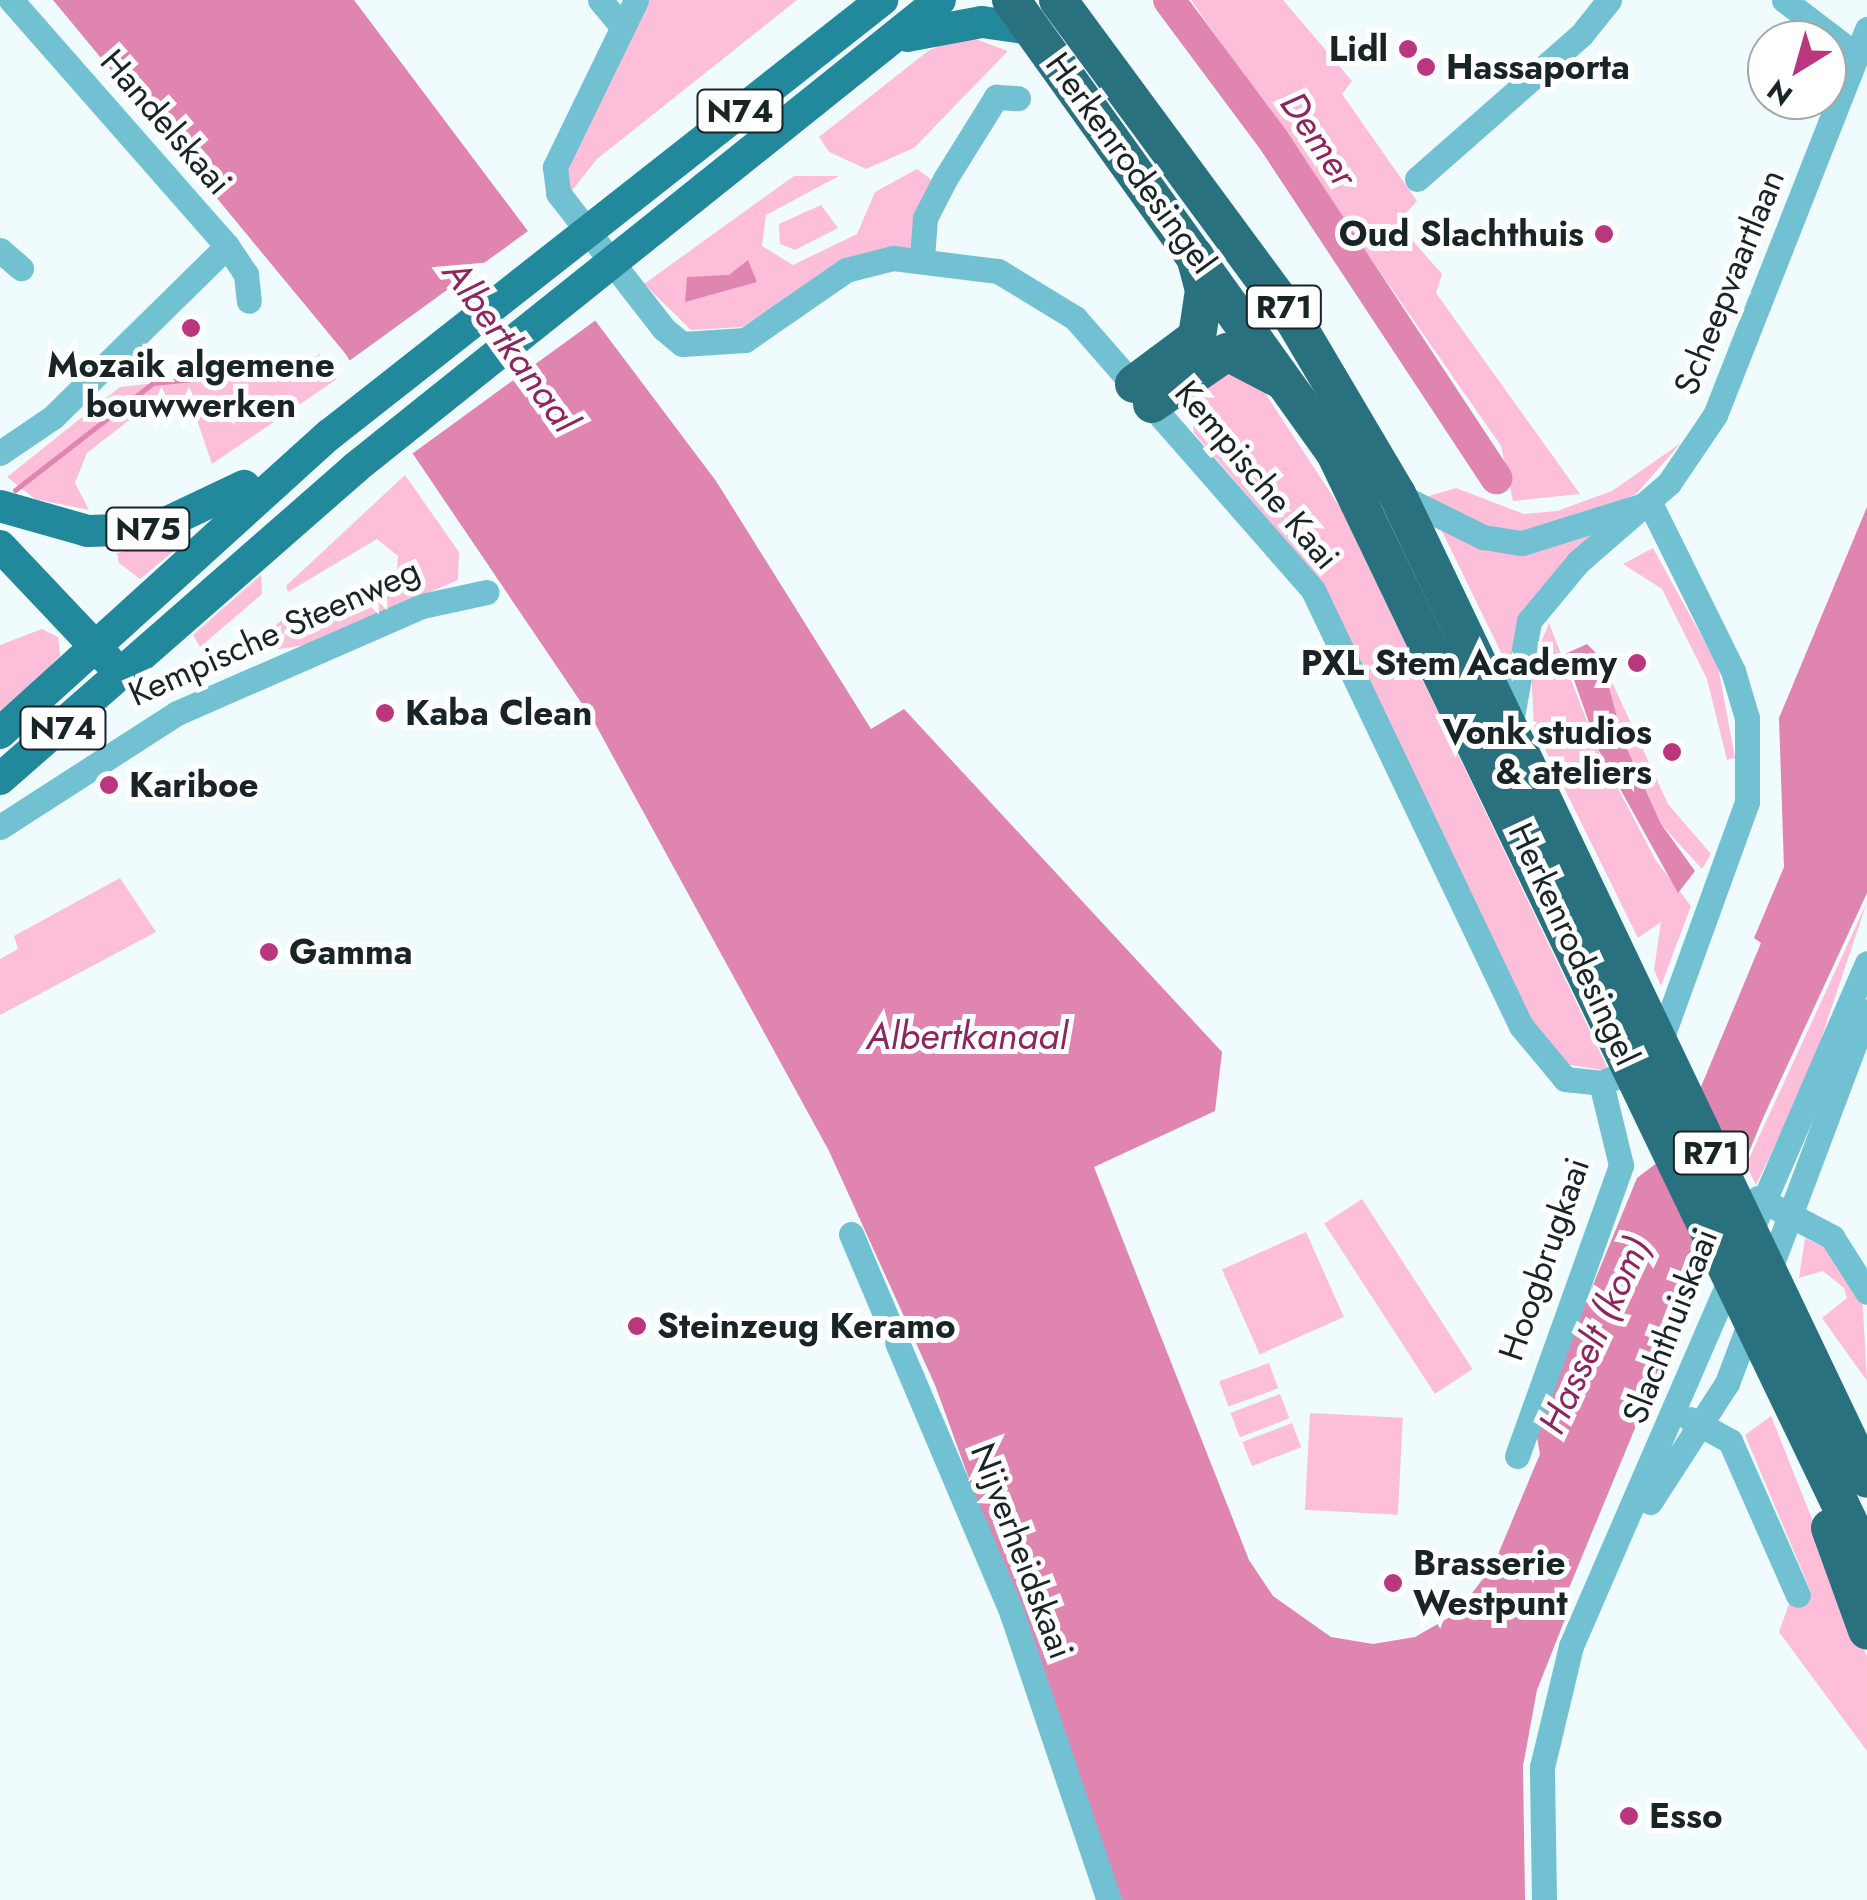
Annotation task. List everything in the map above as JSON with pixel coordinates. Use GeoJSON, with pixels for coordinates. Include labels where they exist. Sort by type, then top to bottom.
{"type":"FeatureCollection","features":[{"type":"Feature","properties":{"kind":"highway","name":"Herkenrodesingel"},"geometry":{"type":"LineString","coordinates":[[1058,0],[1294,320],[1397,494],[1867,1479]]}},
{"type":"Feature","properties":{"kind":"highway","name":"Herkenrodesingel"},"geometry":{"type":"LineString","coordinates":[[1022,14],[1299,394],[1369,515],[1867,1560]]}},
{"type":"Feature","properties":{"kind":"highway"},"geometry":{"type":"LineString","coordinates":[[1143,394],[1198,338],[1204,290],[1191,244]]}},
{"type":"Feature","properties":{"kind":"highway"},"geometry":{"type":"LineString","coordinates":[[1143,394],[1227,352],[1299,394]]}},
{"type":"Feature","properties":{"kind":"highway"},"geometry":{"type":"LineString","coordinates":[[1803,1424],[1810,1472],[1867,1630]]}},
{"type":"Feature","properties":{"kind":"main road","name":"Kempische Steenweg"},"geometry":{"type":"LineString","coordinates":[[0,733],[93,645],[329,436],[882,0]]}},
{"type":"Feature","properties":{"kind":"main road","name":"Kempische Steenweg"},"geometry":{"type":"LineString","coordinates":[[0,779],[355,468],[626,256],[940,0]]}},
{"type":"Feature","properties":{"kind":"main road"},"geometry":{"type":"LineString","coordinates":[[884,44],[932,26],[1022,14]]}},
{"type":"Feature","properties":{"kind":"main road","name":"N75"},"geometry":{"type":"LineString","coordinates":[[0,506],[88,531],[153,529],[221,503],[279,457],[329,436]]}},
{"type":"Feature","properties":{"kind":"main road"},"geometry":{"type":"LineString","coordinates":[[0,546],[123,673]]}},
{"type":"Feature","properties":{"kind":"street","name":"Handelskaai"},"geometry":{"type":"LineString","coordinates":[[11,0],[227,246],[246,274],[249,301]]}},
{"type":"Feature","properties":{"kind":"street"},"geometry":{"type":"LineString","coordinates":[[600,0],[622,26]]}},
{"type":"Feature","properties":{"kind":"street","name":"Kempische Kaai"},"geometry":{"type":"LineString","coordinates":[[636,0],[556,148],[558,193],[673,336],[745,340],[846,270],[922,258],[998,271],[1039,290],[1143,394],[1313,590],[1540,1059],[1565,1079],[1601,1083]]}},
{"type":"Feature","properties":{"kind":"street"},"geometry":{"type":"LineString","coordinates":[[1417,179],[1581,35],[1608,0]]}},
{"type":"Feature","properties":{"kind":"street"},"geometry":{"type":"LineString","coordinates":[[1784,0],[1851,51]]}},
{"type":"Feature","properties":{"kind":"street","name":"Scheepvaartlaan"},"geometry":{"type":"LineString","coordinates":[[1647,503],[1697,448],[1740,360],[1851,51],[1867,29]]}},
{"type":"Feature","properties":{"kind":"street"},"geometry":{"type":"LineString","coordinates":[[922,258],[925,218],[945,179],[996,97],[1018,98]]}},
{"type":"Feature","properties":{"kind":"street","name":"Handelskaai"},"geometry":{"type":"LineString","coordinates":[[0,453],[53,417],[227,246]]}},
{"type":"Feature","properties":{"kind":"street"},"geometry":{"type":"LineString","coordinates":[[0,250],[21,268]]}},
{"type":"Feature","properties":{"kind":"street"},"geometry":{"type":"LineString","coordinates":[[1397,494],[1484,537],[1522,542],[1647,503]]}},
{"type":"Feature","properties":{"kind":"street"},"geometry":{"type":"LineString","coordinates":[[1601,1083],[1633,1070],[1663,1034],[1747,802],[1747,718],[1733,670],[1647,503]]}},
{"type":"Feature","properties":{"kind":"street"},"geometry":{"type":"LineString","coordinates":[[1510,733],[1529,621],[1647,503]]}},
{"type":"Feature","properties":{"kind":"street","name":"Kempische Steenweg"},"geometry":{"type":"LineString","coordinates":[[6,819],[177,713],[422,606],[486,592]]}},
{"type":"Feature","properties":{"kind":"street","name":"Slachthuiskaai"},"geometry":{"type":"LineString","coordinates":[[1544,1900],[1547,1733],[1571,1646],[1616,1552],[1758,1198],[1867,963]]}},
{"type":"Feature","properties":{"kind":"street","name":"Slachthuiskaai"},"geometry":{"type":"LineString","coordinates":[[1616,1552],[1704,1424],[1794,1214],[1867,1011]]}},
{"type":"Feature","properties":{"kind":"street","name":"Hoogbrugkaai"},"geometry":{"type":"LineString","coordinates":[[1517,1456],[1620,1166],[1601,1083]]}},
{"type":"Feature","properties":{"kind":"street"},"geometry":{"type":"LineString","coordinates":[[1758,1198],[1832,1237],[1867,1292]]}},
{"type":"Feature","properties":{"kind":"street","name":"Nijverheidskaai"},"geometry":{"type":"LineString","coordinates":[[851,1234],[1012,1614],[1109,1900]]}},
{"type":"Feature","properties":{"kind":"street"},"geometry":{"type":"LineString","coordinates":[[1674,1412],[1704,1424],[1730,1441],[1798,1595]]}},
{"type":"Feature","properties":{"kind":"shaded area"},"geometry":{"type":"Polygon","coordinates":[[[648,0],[797,0],[597,159],[570,193],[565,173],[648,0]]]}},
{"type":"Feature","properties":{"kind":"shaded area"},"geometry":{"type":"Polygon","coordinates":[[[1191,0],[1283,0],[1352,81],[1342,94],[1417,201],[1397,223],[1442,274],[1436,293],[1580,494],[1513,501],[1501,446],[1191,0]]]}},
{"type":"Feature","properties":{"kind":"shaded area"},"geometry":{"type":"Polygon","coordinates":[[[964,35],[1008,51],[914,148],[866,169],[829,152],[819,137],[928,51],[964,35]]]}},
{"type":"Feature","properties":{"kind":"shaded area"},"geometry":{"type":"Polygon","coordinates":[[[917,169],[936,183],[910,250],[844,261],[742,327],[691,330],[644,284],[794,176],[839,176],[766,215],[762,246],[793,265],[857,234],[875,192],[917,169]]]}},
{"type":"Feature","properties":{"kind":"shaded area"},"geometry":{"type":"Polygon","coordinates":[[[821,205],[838,228],[795,250],[780,244],[779,224],[821,205]]]}},
{"type":"Feature","properties":{"kind":"shaded area"},"geometry":{"type":"Polygon","coordinates":[[[319,354],[337,379],[212,464],[196,417],[177,401],[155,400],[87,453],[75,483],[89,510],[35,499],[7,477],[120,387],[308,366],[319,354]]]}},
{"type":"Feature","properties":{"kind":"shaded area"},"geometry":{"type":"Polygon","coordinates":[[[1208,369],[1252,373],[1341,509],[1609,1071],[1564,1064],[1528,1019],[1323,584],[1194,433],[1188,395],[1208,369]]]}},
{"type":"Feature","properties":{"kind":"shaded area"},"geometry":{"type":"Polygon","coordinates":[[[1681,443],[1636,494],[1552,531],[1499,531],[1432,506],[1429,496],[1456,488],[1524,514],[1557,511],[1612,491],[1681,443]]]}},
{"type":"Feature","properties":{"kind":"shaded area"},"geometry":{"type":"Polygon","coordinates":[[[405,475],[459,552],[458,580],[305,645],[273,650],[268,630],[281,621],[313,623],[396,585],[398,556],[377,539],[288,592],[286,586],[405,475]]]}},
{"type":"Feature","properties":{"kind":"shaded area"},"geometry":{"type":"Polygon","coordinates":[[[1440,527],[1554,546],[1590,535],[1507,665],[1440,527]]]}},
{"type":"Feature","properties":{"kind":"shaded area"},"geometry":{"type":"Polygon","coordinates":[[[192,536],[140,579],[119,563],[117,553],[192,536]]]}},
{"type":"Feature","properties":{"kind":"shaded area"},"geometry":{"type":"Polygon","coordinates":[[[1653,548],[1718,666],[1735,758],[1727,760],[1707,679],[1662,589],[1623,564],[1653,548]]]}},
{"type":"Feature","properties":{"kind":"shaded area"},"geometry":{"type":"Polygon","coordinates":[[[261,575],[262,594],[200,647],[193,635],[261,575]]]}},
{"type":"Feature","properties":{"kind":"shaded area"},"geometry":{"type":"Polygon","coordinates":[[[1549,623],[1599,752],[1656,861],[1691,906],[1661,986],[1654,970],[1661,922],[1638,938],[1534,727],[1531,667],[1549,623]]]}},
{"type":"Feature","properties":{"kind":"shaded area"},"geometry":{"type":"Polygon","coordinates":[[[42,629],[58,637],[60,656],[0,718],[0,645],[42,629]]]}},
{"type":"Feature","properties":{"kind":"shaded area"},"geometry":{"type":"Polygon","coordinates":[[[1601,658],[1668,804],[1711,854],[1702,869],[1661,824],[1624,742],[1601,658]]]}},
{"type":"Feature","properties":{"kind":"shaded area"},"geometry":{"type":"Polygon","coordinates":[[[120,878],[156,932],[0,1015],[0,959],[18,949],[14,936],[120,878]]]}},
{"type":"Feature","properties":{"kind":"shaded area"},"geometry":{"type":"Polygon","coordinates":[[[1867,902],[1809,1075],[1756,1185],[1746,1165],[1867,902]]]}},
{"type":"Feature","properties":{"kind":"shaded area"},"geometry":{"type":"Polygon","coordinates":[[[1362,1199],[1473,1369],[1435,1394],[1324,1224],[1362,1199]]]}},
{"type":"Feature","properties":{"kind":"shaded area"},"geometry":{"type":"Polygon","coordinates":[[[1306,1232],[1344,1317],[1260,1354],[1222,1269],[1306,1232]]]}},
{"type":"Feature","properties":{"kind":"shaded area"},"geometry":{"type":"Polygon","coordinates":[[[1805,1238],[1838,1254],[1862,1294],[1867,1381],[1822,1318],[1847,1298],[1844,1288],[1823,1271],[1799,1278],[1805,1238]]]}},
{"type":"Feature","properties":{"kind":"shaded area"},"geometry":{"type":"Polygon","coordinates":[[[1269,1363],[1278,1388],[1228,1406],[1219,1381],[1269,1363]]]}},
{"type":"Feature","properties":{"kind":"shaded area"},"geometry":{"type":"Polygon","coordinates":[[[1280,1394],[1289,1418],[1240,1437],[1231,1413],[1280,1394]]]}},
{"type":"Feature","properties":{"kind":"shaded area"},"geometry":{"type":"Polygon","coordinates":[[[1310,1413],[1403,1418],[1398,1515],[1305,1510],[1310,1413]]]}},
{"type":"Feature","properties":{"kind":"shaded area"},"geometry":{"type":"Polygon","coordinates":[[[1771,1416],[1867,1657],[1867,1751],[1779,1632],[1789,1604],[1811,1592],[1745,1435],[1771,1416]]]}},
{"type":"Feature","properties":{"kind":"shaded area"},"geometry":{"type":"Polygon","coordinates":[[[1292,1423],[1301,1447],[1252,1466],[1243,1442],[1292,1423]]]}},
{"type":"Feature","properties":{"kind":"water","name":"Albertkanaal"},"geometry":{"type":"Polygon","coordinates":[[[53,0],[354,0],[716,481],[871,729],[904,709],[1222,1052],[1215,1111],[1094,1167],[1249,1560],[1273,1596],[1331,1637],[1373,1644],[1415,1637],[1457,1613],[1494,1564],[1540,1454],[1535,1426],[1637,1178],[1675,1149],[1761,943],[1754,938],[1784,867],[1779,718],[1867,507],[1867,893],[1763,1118],[1562,1605],[1569,1609],[1537,1690],[1523,1766],[1525,1900],[1122,1900],[935,1385],[829,1151],[593,720],[344,352],[53,0]]]}},
{"type":"Feature","properties":{"kind":"water"},"geometry":{"type":"Polygon","coordinates":[[[748,260],[757,282],[685,302],[687,277],[729,275],[748,260]]]}},
{"type":"Feature","properties":{"kind":"water"},"geometry":{"type":"Polygon","coordinates":[[[1587,644],[1601,658],[1624,742],[1661,824],[1695,871],[1678,893],[1599,751],[1565,654],[1587,644]]]}},
{"type":"Feature","properties":{"kind":"pier"},"geometry":{"type":"Polygon","coordinates":[[[535,226],[601,317],[412,454],[346,364],[535,226]]]}},
{"type":"Feature","properties":{"kind":"waterway","name":"Demer"},"geometry":{"type":"LineString","coordinates":[[1169,0],[1274,141],[1496,478]]}},
{"type":"Feature","properties":{"kind":"waterway"},"geometry":{"type":"LineString","coordinates":[[15,490],[153,383],[317,366]]}},
{"type":"Feature","properties":{"kind":"place","name":"Lidl"},"geometry":{"type":"Point","coordinates":[1408,49]}},
{"type":"Feature","properties":{"kind":"place","name":"Hassaporta"},"geometry":{"type":"Point","coordinates":[1426,67]}},
{"type":"Feature","properties":{"kind":"place","name":"Oud Slachthuis"},"geometry":{"type":"Point","coordinates":[1604,234]}},
{"type":"Feature","properties":{"kind":"place","name":"Mozaik algemene bouwwerken"},"geometry":{"type":"Point","coordinates":[191,328]}},
{"type":"Feature","properties":{"kind":"place","name":"PXL Stem Academy"},"geometry":{"type":"Point","coordinates":[1637,663]}},
{"type":"Feature","properties":{"kind":"place","name":"Kaba Clean"},"geometry":{"type":"Point","coordinates":[385,713]}},
{"type":"Feature","properties":{"kind":"place","name":"Vonk studios & ateliers"},"geometry":{"type":"Point","coordinates":[1672,752]}},
{"type":"Feature","properties":{"kind":"place","name":"Kariboe"},"geometry":{"type":"Point","coordinates":[109,785]}},
{"type":"Feature","properties":{"kind":"place","name":"Gamma"},"geometry":{"type":"Point","coordinates":[269,952]}},
{"type":"Feature","properties":{"kind":"place","name":"Steinzeug Keramo"},"geometry":{"type":"Point","coordinates":[637,1326]}},
{"type":"Feature","properties":{"kind":"place","name":"Brasserie Westpunt"},"geometry":{"type":"Point","coordinates":[1393,1583]}},
{"type":"Feature","properties":{"kind":"place","name":"Esso"},"geometry":{"type":"Point","coordinates":[1629,1816]}},
{"type":"Feature","properties":{"kind":"water label","name":"Hasselt (kom)"},"geometry":{"type":"Point","coordinates":[1594,1335]}}]}
